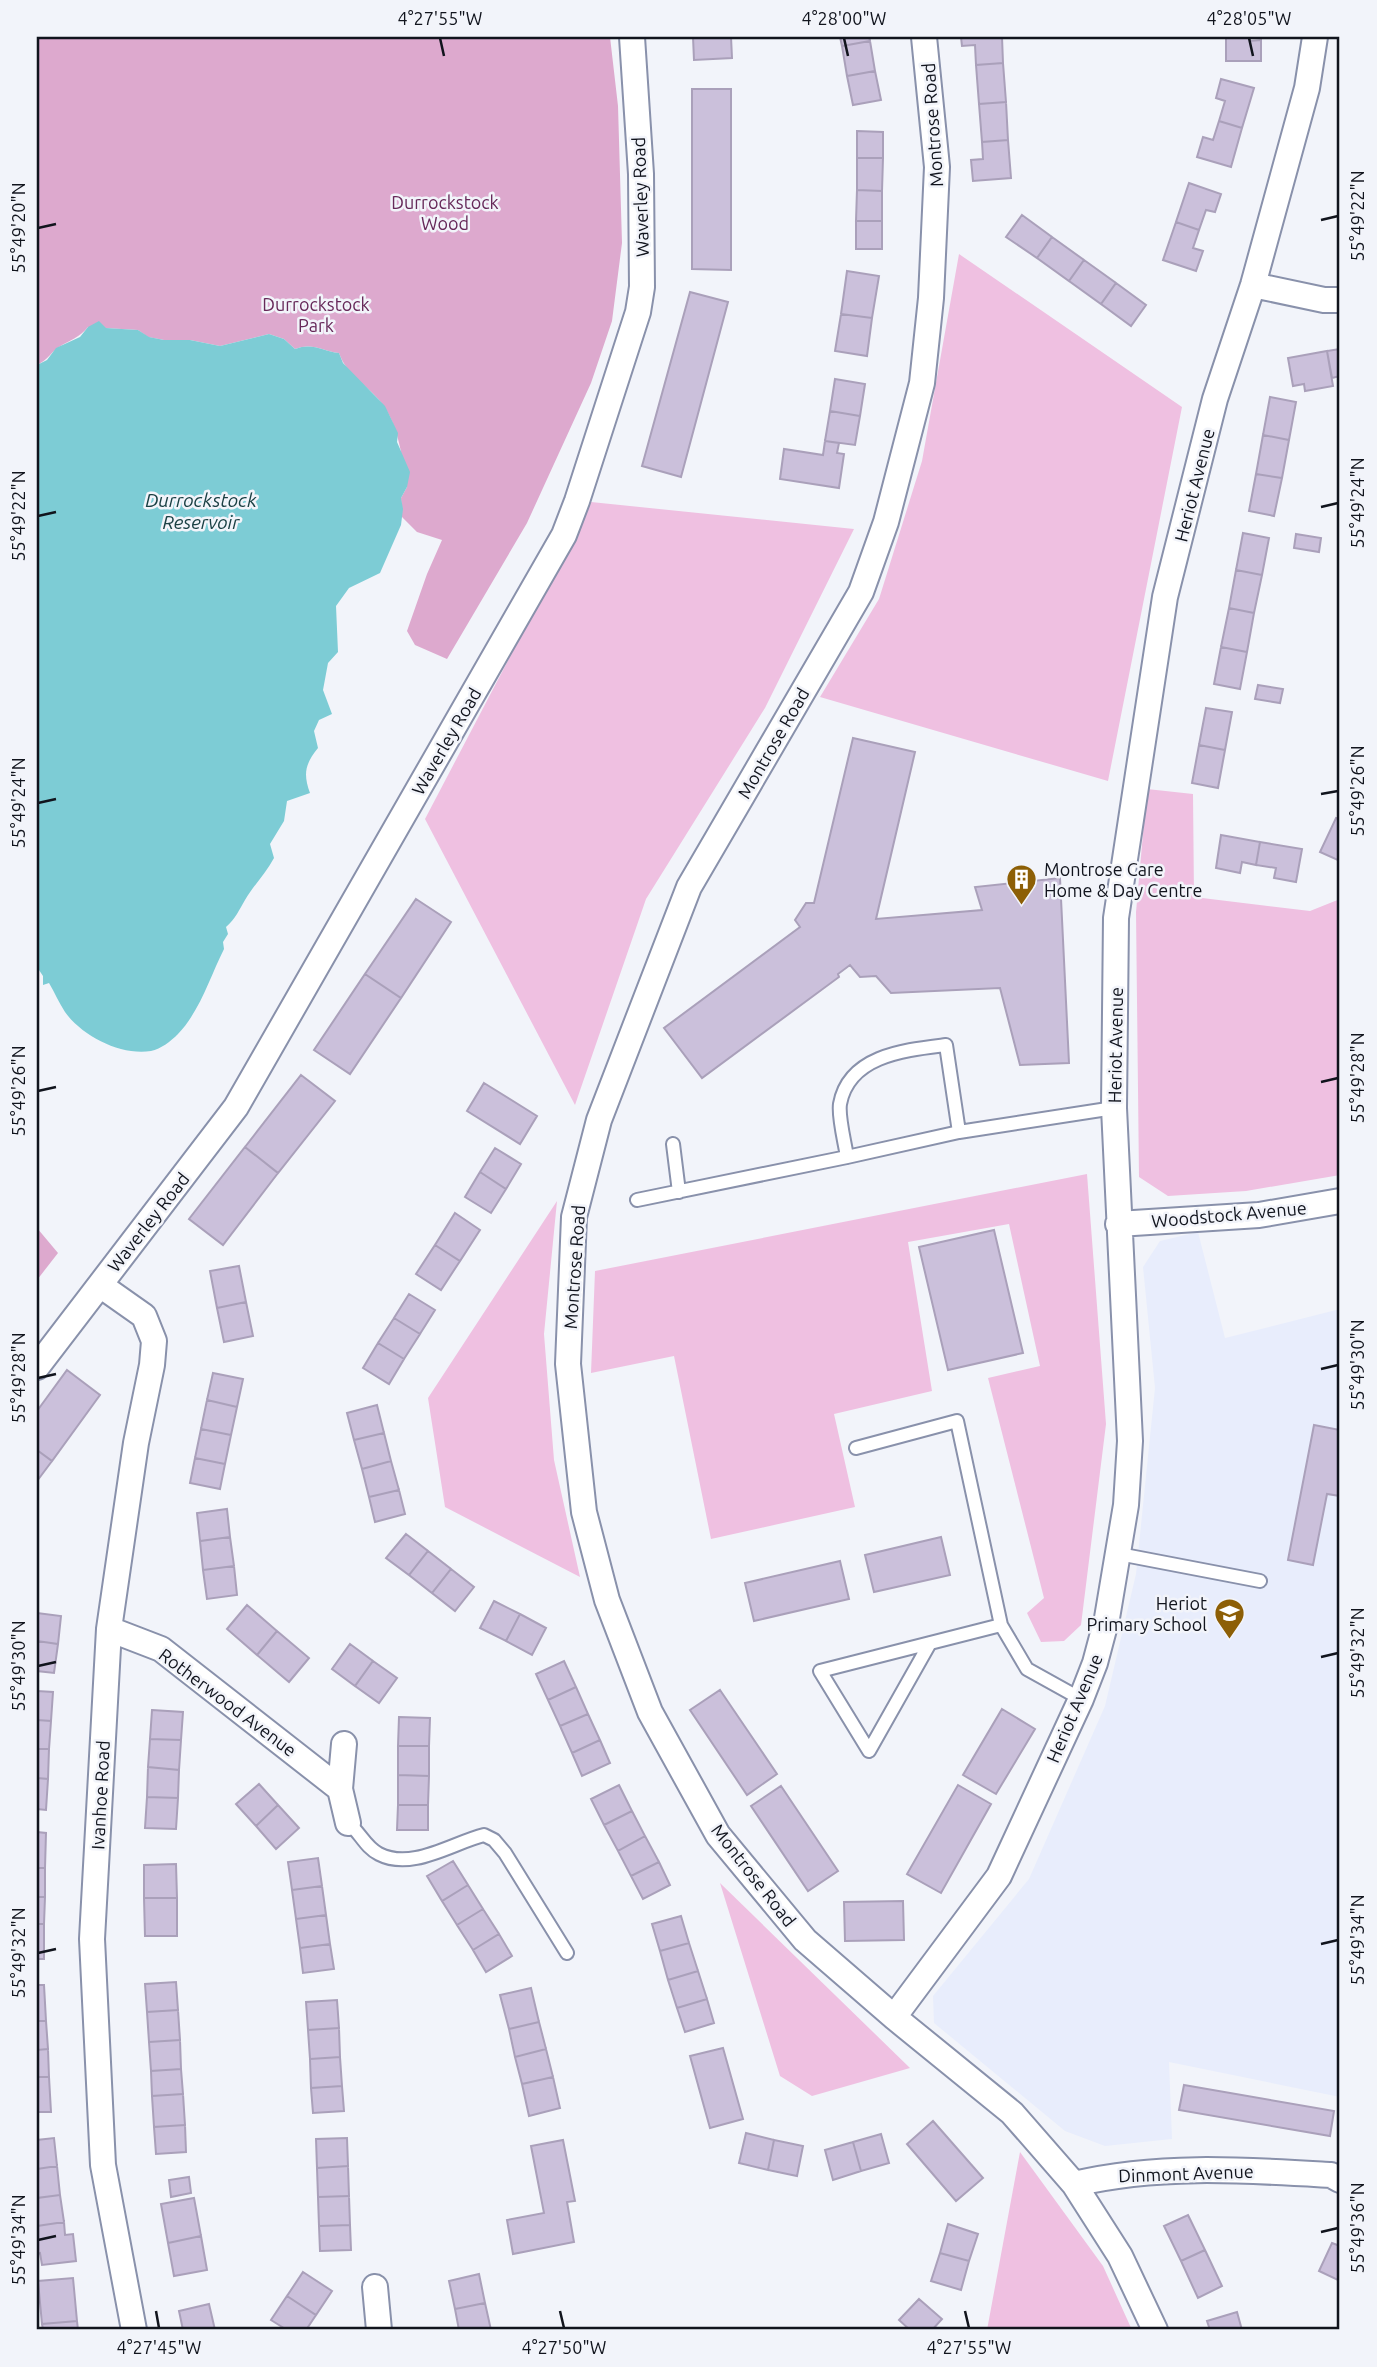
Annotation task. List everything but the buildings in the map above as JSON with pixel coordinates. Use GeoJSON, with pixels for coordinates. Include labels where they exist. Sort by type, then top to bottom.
{"type":"FeatureCollection","features":[{"type":"Feature","properties":{"kind":"street","name":"Waverley Road"},"geometry":{"type":"LineString","coordinates":[[37,1367],[236,1107],[564,535],[638,312],[642,288],[641,174],[632,37]]}},
{"type":"Feature","properties":{"kind":"street","name":"Montrose Road"},"geometry":{"type":"LineString","coordinates":[[924,37],[937,167],[931,298],[922,383],[886,522],[861,592],[689,887],[599,1120],[574,1217],[568,1364],[584,1512],[607,1600],[650,1712],[718,1835],[805,1940],[1012,2113],[1074,2184],[1120,2256],[1155,2330]]}},
{"type":"Feature","properties":{"kind":"street","name":"Heriot Avenue"},"geometry":{"type":"LineString","coordinates":[[894,2017],[999,1876],[1081,1699],[1104,1629],[1126,1505],[1130,1441],[1114,1108],[1116,918],[1165,597],[1215,399],[1253,285],[1307,88],[1315,37]]}},
{"type":"Feature","properties":{"kind":"street"},"geometry":{"type":"LineString","coordinates":[[1253,285],[1324,300],[1340,300]]}},
{"type":"Feature","properties":{"kind":"street","name":"Woodstock Avenue"},"geometry":{"type":"LineString","coordinates":[[1118,1224],[1259,1215],[1340,1201]]}},
{"type":"Feature","properties":{"kind":"street","name":"Ivanhoe Road"},"geometry":{"type":"LineString","coordinates":[[100,1284],[144,1316],[154,1341],[109,1629],[92,1939],[103,2165],[134,2330]]}},
{"type":"Feature","properties":{"kind":"street","name":"Rotherwood Avenue"},"geometry":{"type":"LineString","coordinates":[[109,1629],[161,1649],[340,1789]]}},
{"type":"Feature","properties":{"kind":"street"},"geometry":{"type":"LineString","coordinates":[[344,1744],[340,1789],[348,1823]]}},
{"type":"Feature","properties":{"kind":"street","name":"Dinmont Avenue"},"geometry":{"type":"LineString","coordinates":[[1074,2184],[1114,2175],[1217,2168],[1331,2175],[1340,2180]]}},
{"type":"Feature","properties":{"kind":"street"},"geometry":{"type":"LineString","coordinates":[[375,2287],[376,2328]]}},
{"type":"Feature","properties":{"kind":"lane"},"geometry":{"type":"LineString","coordinates":[[847,1157],[839,1105],[848,1083],[869,1064],[892,1052],[946,1045],[958,1132]]}},
{"type":"Feature","properties":{"kind":"lane"},"geometry":{"type":"LineString","coordinates":[[637,1200],[958,1132],[1114,1108]]}},
{"type":"Feature","properties":{"kind":"lane"},"geometry":{"type":"LineString","coordinates":[[673,1144],[680,1192]]}},
{"type":"Feature","properties":{"kind":"lane"},"geometry":{"type":"LineString","coordinates":[[856,1448],[957,1421],[1001,1625],[1027,1669],[1081,1699]]}},
{"type":"Feature","properties":{"kind":"lane"},"geometry":{"type":"LineString","coordinates":[[1119,1554],[1260,1581]]}},
{"type":"Feature","properties":{"kind":"lane"},"geometry":{"type":"LineString","coordinates":[[930,1643],[869,1751],[820,1671],[930,1643],[1001,1625]]}},
{"type":"Feature","properties":{"kind":"lane"},"geometry":{"type":"LineString","coordinates":[[348,1823],[377,1854],[395,1860],[417,1858],[484,1835],[494,1840],[505,1853],[567,1953]]}},
{"type":"Feature","properties":{"kind":"shaded area"},"geometry":{"type":"Polygon","coordinates":[[[959,254],[1182,407],[1108,781],[820,697],[879,599],[922,461],[959,254]]]}},
{"type":"Feature","properties":{"kind":"shaded area"},"geometry":{"type":"Polygon","coordinates":[[[591,502],[854,529],[765,708],[646,899],[575,1105],[425,819],[591,502]]]}},
{"type":"Feature","properties":{"kind":"shaded area"},"geometry":{"type":"Polygon","coordinates":[[[1147,789],[1193,794],[1194,897],[1310,911],[1340,899],[1340,1175],[1246,1191],[1168,1196],[1139,1177],[1136,912],[1147,789]]]}},
{"type":"Feature","properties":{"kind":"shaded area"},"geometry":{"type":"Polygon","coordinates":[[[1087,1174],[1106,1424],[1081,1625],[1064,1641],[1041,1642],[1027,1613],[1044,1598],[988,1378],[1040,1366],[1009,1224],[908,1242],[932,1391],[834,1414],[855,1507],[711,1539],[674,1356],[591,1373],[595,1271],[1087,1174]]]}},
{"type":"Feature","properties":{"kind":"shaded area"},"geometry":{"type":"Polygon","coordinates":[[[557,1201],[544,1334],[554,1460],[580,1577],[445,1507],[428,1398],[557,1201]]]}},
{"type":"Feature","properties":{"kind":"shaded area","name":"Heriot Primary School"},"geometry":{"type":"Polygon","coordinates":[[[1198,1232],[1225,1338],[1340,1309],[1340,2097],[1169,2062],[1172,2139],[1105,2146],[1065,2131],[934,2023],[933,1996],[1029,1879],[1105,1706],[1136,1574],[1155,1388],[1143,1267],[1160,1241],[1198,1232]]]}},
{"type":"Feature","properties":{"kind":"shaded area"},"geometry":{"type":"Polygon","coordinates":[[[720,1883],[910,2068],[812,2096],[780,2076],[720,1883]]]}},
{"type":"Feature","properties":{"kind":"shaded area"},"geometry":{"type":"Polygon","coordinates":[[[1020,2152],[1103,2266],[1132,2330],[987,2330],[1020,2152]]]}},
{"type":"Feature","properties":{"kind":"green space","name":"Durrockstock Wood"},"geometry":{"type":"Polygon","coordinates":[[[37,37],[610,37],[618,106],[622,243],[612,321],[591,383],[527,523],[447,659],[415,645],[407,631],[442,540],[417,532],[402,517],[401,498],[407,487],[394,426],[380,401],[348,369],[339,353],[312,347],[295,349],[284,339],[269,334],[220,346],[190,340],[148,337],[138,330],[88,327],[37,365],[37,37]]]}},
{"type":"Feature","properties":{"kind":"green space"},"geometry":{"type":"Polygon","coordinates":[[[37,1228],[58,1253],[37,1280],[37,1228]]]}},
{"type":"Feature","properties":{"kind":"water","name":"Durrockstock Reservoir"},"geometry":{"type":"Polygon","coordinates":[[[99,321],[106,328],[138,330],[149,337],[164,340],[190,340],[220,346],[269,334],[284,339],[295,349],[312,347],[339,353],[343,363],[385,406],[398,433],[397,442],[410,472],[401,498],[401,525],[380,573],[349,588],[336,606],[338,652],[328,663],[323,690],[332,714],[319,720],[314,731],[318,748],[310,759],[306,775],[310,793],[287,801],[284,821],[270,844],[274,858],[226,927],[228,934],[223,942],[224,949],[186,1025],[166,1044],[155,1050],[139,1052],[115,1047],[81,1029],[65,1012],[49,983],[43,985],[43,976],[37,967],[37,365],[47,360],[56,348],[80,337],[88,327],[99,321]]]}},
{"type":"Feature","properties":{"kind":"place","name":"Montrose Care Home & Day Centre"},"geometry":{"type":"Point","coordinates":[1021,906]}},
{"type":"Feature","properties":{"kind":"place","name":"Heriot Primary School"},"geometry":{"type":"Point","coordinates":[1230,1640]}},
{"type":"Feature","properties":{"kind":"park label","name":"Durrockstock Park"},"geometry":{"type":"Point","coordinates":[316,314]}}]}
